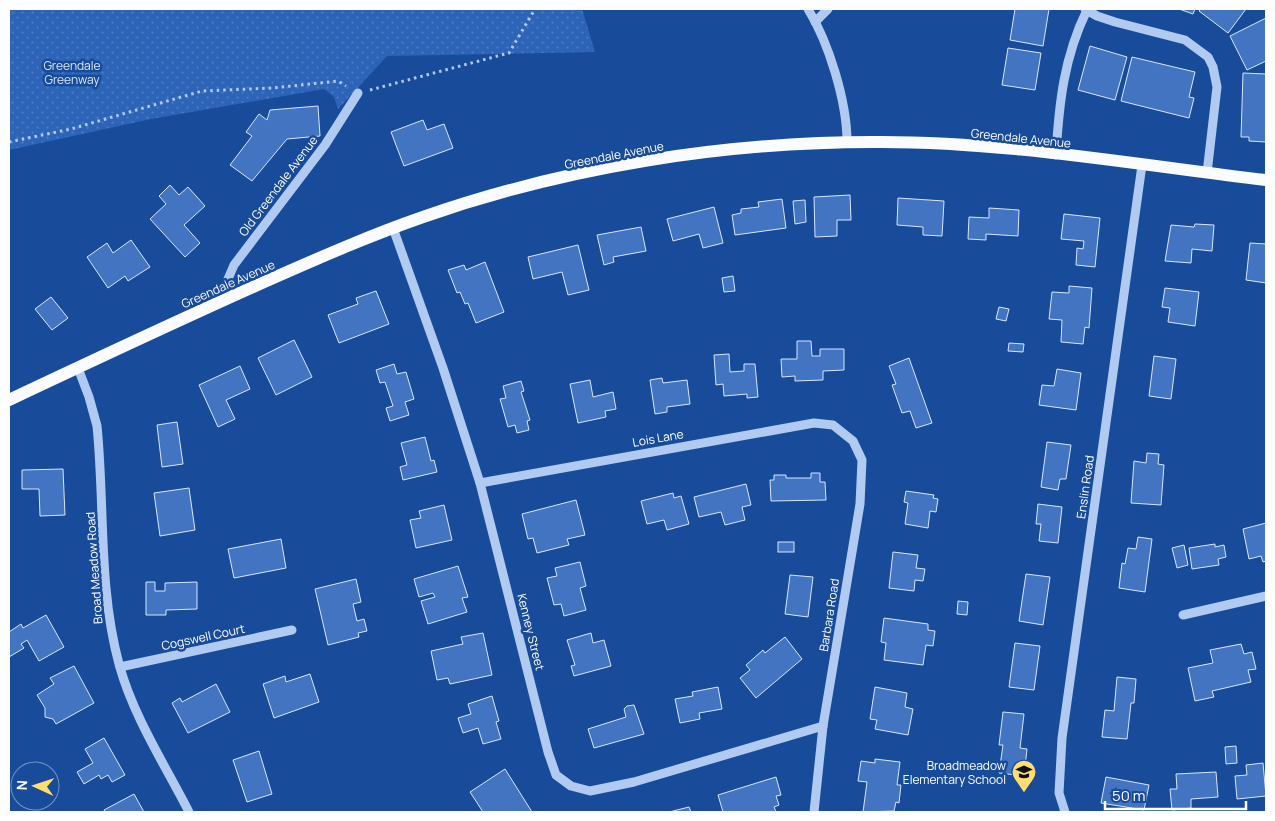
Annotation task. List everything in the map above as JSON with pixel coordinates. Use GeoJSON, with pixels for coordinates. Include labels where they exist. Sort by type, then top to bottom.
{"type":"FeatureCollection","features":[{"type":"Feature","properties":{"kind":"main road","name":"Greendale Avenue"},"geometry":{"type":"LineString","coordinates":[[9,400],[231,297],[394,228],[482,199],[633,164],[726,151],[848,142],[937,143],[1266,180]]}},
{"type":"Feature","properties":{"kind":"street"},"geometry":{"type":"LineString","coordinates":[[808,9],[815,22],[843,98],[848,142]]}},
{"type":"Feature","properties":{"kind":"street"},"geometry":{"type":"LineString","coordinates":[[815,22],[828,9]]}},
{"type":"Feature","properties":{"kind":"street"},"geometry":{"type":"LineString","coordinates":[[1056,155],[1062,83],[1071,46],[1086,10],[1115,22],[1185,40],[1208,57],[1214,66],[1217,87],[1207,173]]}},
{"type":"Feature","properties":{"kind":"street","name":"Old Greendale Avenue"},"geometry":{"type":"LineString","coordinates":[[231,297],[228,279],[234,265],[325,146],[358,93]]}},
{"type":"Feature","properties":{"kind":"street","name":"Enslin Road"},"geometry":{"type":"LineString","coordinates":[[1065,812],[1059,793],[1063,728],[1142,165]]}},
{"type":"Feature","properties":{"kind":"street","name":"Kenney Street"},"geometry":{"type":"LineString","coordinates":[[394,228],[443,368],[480,483],[548,752],[556,776],[571,786],[590,791],[634,782],[824,726]]}},
{"type":"Feature","properties":{"kind":"street","name":"Broad Meadow Road"},"geometry":{"type":"LineString","coordinates":[[78,368],[92,404],[97,426],[107,606],[120,667],[141,719],[190,812]]}},
{"type":"Feature","properties":{"kind":"street","name":"Lois Lane"},"geometry":{"type":"LineString","coordinates":[[480,483],[814,423],[833,425],[839,430]]}},
{"type":"Feature","properties":{"kind":"street","name":"Barbara Road"},"geometry":{"type":"LineString","coordinates":[[814,812],[824,726],[860,504],[862,460],[853,441],[839,430]]}},
{"type":"Feature","properties":{"kind":"street"},"geometry":{"type":"LineString","coordinates":[[1183,615],[1266,596]]}},
{"type":"Feature","properties":{"kind":"street","name":"Cogswell Court"},"geometry":{"type":"LineString","coordinates":[[120,667],[292,630]]}},
{"type":"Feature","properties":{"kind":"path"},"geometry":{"type":"LineString","coordinates":[[9,142],[71,129],[202,91],[273,88],[338,81],[358,93],[509,52],[534,9]]}},
{"type":"Feature","properties":{"kind":"green space","name":"Greendale Greenway"},"geometry":{"type":"Polygon","coordinates":[[[9,9],[582,9],[595,52],[387,56],[338,109],[334,97],[324,89],[151,119],[9,150],[9,9]]]}},
{"type":"Feature","properties":{"kind":"building"},"geometry":{"type":"Polygon","coordinates":[[[1015,9],[1049,9],[1043,46],[1010,40],[1015,9]]]}},
{"type":"Feature","properties":{"kind":"building"},"geometry":{"type":"Polygon","coordinates":[[[1179,9],[1195,9],[1193,14],[1179,9]]]}},
{"type":"Feature","properties":{"kind":"building"},"geometry":{"type":"Polygon","coordinates":[[[1201,9],[1246,9],[1228,33],[1199,11],[1201,9]]]}},
{"type":"Feature","properties":{"kind":"building"},"geometry":{"type":"Polygon","coordinates":[[[1266,18],[1266,61],[1247,70],[1230,36],[1266,18]]]}},
{"type":"Feature","properties":{"kind":"building"},"geometry":{"type":"Polygon","coordinates":[[[1090,46],[1127,57],[1115,100],[1078,90],[1090,46]]]}},
{"type":"Feature","properties":{"kind":"building"},"geometry":{"type":"Polygon","coordinates":[[[1008,48],[1041,53],[1035,90],[1002,85],[1008,48]]]}},
{"type":"Feature","properties":{"kind":"building"},"geometry":{"type":"Polygon","coordinates":[[[1132,57],[1195,72],[1189,97],[1194,98],[1189,118],[1121,101],[1132,57]]]}},
{"type":"Feature","properties":{"kind":"building"},"geometry":{"type":"Polygon","coordinates":[[[1243,73],[1266,74],[1266,142],[1249,141],[1249,137],[1241,137],[1243,73]]]}},
{"type":"Feature","properties":{"kind":"building"},"geometry":{"type":"Polygon","coordinates":[[[318,106],[320,136],[287,139],[252,181],[230,165],[252,136],[246,132],[259,114],[267,120],[270,110],[318,106]]]}},
{"type":"Feature","properties":{"kind":"building"},"geometry":{"type":"Polygon","coordinates":[[[423,120],[427,130],[444,124],[453,148],[404,166],[391,132],[423,120]]]}},
{"type":"Feature","properties":{"kind":"building"},"geometry":{"type":"Polygon","coordinates":[[[170,185],[179,195],[188,187],[205,206],[184,225],[200,243],[185,257],[150,219],[166,204],[159,196],[170,185]]]}},
{"type":"Feature","properties":{"kind":"building"},"geometry":{"type":"Polygon","coordinates":[[[850,195],[851,220],[837,220],[837,236],[815,237],[814,197],[850,195]]]}},
{"type":"Feature","properties":{"kind":"building"},"geometry":{"type":"Polygon","coordinates":[[[898,198],[944,201],[942,236],[923,235],[923,227],[897,225],[898,198]]]}},
{"type":"Feature","properties":{"kind":"building"},"geometry":{"type":"Polygon","coordinates":[[[782,199],[786,228],[735,235],[732,215],[741,213],[741,209],[759,207],[758,202],[782,199]]]}},
{"type":"Feature","properties":{"kind":"building"},"geometry":{"type":"Polygon","coordinates":[[[805,200],[806,222],[795,224],[793,201],[805,200]]]}},
{"type":"Feature","properties":{"kind":"building"},"geometry":{"type":"Polygon","coordinates":[[[714,207],[723,243],[703,248],[699,234],[673,241],[667,219],[714,207]]]}},
{"type":"Feature","properties":{"kind":"building"},"geometry":{"type":"Polygon","coordinates":[[[989,208],[1019,210],[1018,236],[986,234],[986,240],[968,239],[969,217],[989,218],[989,208]]]}},
{"type":"Feature","properties":{"kind":"building"},"geometry":{"type":"Polygon","coordinates":[[[1064,214],[1100,218],[1095,267],[1076,265],[1077,248],[1083,249],[1084,241],[1061,239],[1064,214]]]}},
{"type":"Feature","properties":{"kind":"building"},"geometry":{"type":"Polygon","coordinates":[[[1195,224],[1214,225],[1212,251],[1192,249],[1191,263],[1165,261],[1171,225],[1194,227],[1195,224]]]}},
{"type":"Feature","properties":{"kind":"building"},"geometry":{"type":"Polygon","coordinates":[[[641,227],[646,251],[613,257],[614,262],[604,265],[597,235],[641,227]]]}},
{"type":"Feature","properties":{"kind":"building"},"geometry":{"type":"Polygon","coordinates":[[[131,240],[150,267],[128,281],[125,276],[108,288],[87,257],[107,243],[113,253],[131,240]]]}},
{"type":"Feature","properties":{"kind":"building"},"geometry":{"type":"Polygon","coordinates":[[[1250,243],[1266,244],[1266,283],[1246,280],[1250,243]]]}},
{"type":"Feature","properties":{"kind":"building"},"geometry":{"type":"Polygon","coordinates":[[[578,245],[589,290],[568,295],[562,272],[533,279],[528,257],[578,245]]]}},
{"type":"Feature","properties":{"kind":"building"},"geometry":{"type":"Polygon","coordinates":[[[485,262],[504,312],[476,323],[468,303],[465,304],[460,292],[457,293],[448,270],[464,265],[466,270],[485,262]]]}},
{"type":"Feature","properties":{"kind":"building"},"geometry":{"type":"Polygon","coordinates":[[[733,276],[735,291],[724,292],[722,278],[733,276]]]}},
{"type":"Feature","properties":{"kind":"building"},"geometry":{"type":"Polygon","coordinates":[[[1069,286],[1092,288],[1089,328],[1085,327],[1083,344],[1061,342],[1062,320],[1049,319],[1052,292],[1069,293],[1069,286]]]}},
{"type":"Feature","properties":{"kind":"building"},"geometry":{"type":"Polygon","coordinates":[[[1165,288],[1199,292],[1195,326],[1168,322],[1170,308],[1162,307],[1165,288]]]}},
{"type":"Feature","properties":{"kind":"building"},"geometry":{"type":"Polygon","coordinates":[[[376,291],[389,324],[339,343],[328,315],[358,304],[356,298],[376,291]]]}},
{"type":"Feature","properties":{"kind":"building"},"geometry":{"type":"Polygon","coordinates":[[[51,297],[68,318],[52,330],[35,309],[51,297]]]}},
{"type":"Feature","properties":{"kind":"building"},"geometry":{"type":"Polygon","coordinates":[[[999,307],[1009,309],[1006,321],[996,319],[999,307]]]}},
{"type":"Feature","properties":{"kind":"building"},"geometry":{"type":"Polygon","coordinates":[[[294,340],[312,377],[276,395],[258,358],[294,340]]]}},
{"type":"Feature","properties":{"kind":"building"},"geometry":{"type":"Polygon","coordinates":[[[797,341],[811,341],[812,356],[820,356],[820,349],[844,349],[844,370],[823,371],[823,380],[795,381],[795,376],[782,377],[781,359],[797,359],[797,341]]]}},
{"type":"Feature","properties":{"kind":"building"},"geometry":{"type":"Polygon","coordinates":[[[1009,343],[1024,344],[1023,352],[1008,351],[1009,343]]]}},
{"type":"Feature","properties":{"kind":"building"},"geometry":{"type":"Polygon","coordinates":[[[729,354],[730,372],[744,371],[744,364],[755,364],[758,397],[747,398],[747,394],[724,396],[723,384],[716,385],[714,355],[729,354]]]}},
{"type":"Feature","properties":{"kind":"building"},"geometry":{"type":"Polygon","coordinates":[[[1154,356],[1176,359],[1171,399],[1149,396],[1154,356]]]}},
{"type":"Feature","properties":{"kind":"building"},"geometry":{"type":"Polygon","coordinates":[[[909,358],[932,423],[916,428],[910,411],[902,413],[892,385],[896,384],[889,366],[909,358]]]}},
{"type":"Feature","properties":{"kind":"building"},"geometry":{"type":"Polygon","coordinates":[[[394,364],[397,374],[406,372],[414,399],[405,402],[409,415],[390,421],[386,408],[393,406],[385,382],[380,383],[376,370],[394,364]]]}},
{"type":"Feature","properties":{"kind":"building"},"geometry":{"type":"Polygon","coordinates":[[[240,366],[250,389],[226,400],[235,419],[218,427],[199,385],[240,366]]]}},
{"type":"Feature","properties":{"kind":"building"},"geometry":{"type":"Polygon","coordinates":[[[1057,369],[1081,373],[1076,410],[1039,405],[1042,385],[1054,386],[1057,369]]]}},
{"type":"Feature","properties":{"kind":"building"},"geometry":{"type":"Polygon","coordinates":[[[662,378],[663,383],[687,380],[690,404],[667,407],[667,412],[655,414],[650,380],[662,378]]]}},
{"type":"Feature","properties":{"kind":"building"},"geometry":{"type":"Polygon","coordinates":[[[590,380],[593,397],[613,392],[616,409],[605,411],[606,417],[578,423],[570,384],[590,380]]]}},
{"type":"Feature","properties":{"kind":"building"},"geometry":{"type":"Polygon","coordinates":[[[521,381],[524,391],[521,392],[530,420],[527,421],[529,430],[517,433],[515,425],[508,427],[500,399],[506,398],[503,386],[521,381]]]}},
{"type":"Feature","properties":{"kind":"building"},"geometry":{"type":"Polygon","coordinates":[[[177,422],[183,464],[162,467],[157,425],[177,422]]]}},
{"type":"Feature","properties":{"kind":"building"},"geometry":{"type":"Polygon","coordinates":[[[425,437],[431,461],[434,460],[437,472],[403,480],[400,467],[407,465],[401,443],[425,437]]]}},
{"type":"Feature","properties":{"kind":"building"},"geometry":{"type":"Polygon","coordinates":[[[1047,442],[1071,445],[1066,479],[1060,479],[1058,490],[1041,487],[1047,442]]]}},
{"type":"Feature","properties":{"kind":"building"},"geometry":{"type":"Polygon","coordinates":[[[1147,453],[1159,454],[1158,464],[1164,465],[1161,505],[1131,503],[1134,461],[1146,463],[1147,453]]]}},
{"type":"Feature","properties":{"kind":"building"},"geometry":{"type":"Polygon","coordinates":[[[63,469],[65,515],[40,516],[39,489],[22,489],[22,470],[63,469]]]}},
{"type":"Feature","properties":{"kind":"building"},"geometry":{"type":"Polygon","coordinates":[[[811,473],[820,473],[820,482],[825,482],[826,500],[771,501],[770,480],[774,480],[774,475],[786,475],[786,478],[811,478],[811,473]]]}},
{"type":"Feature","properties":{"kind":"building"},"geometry":{"type":"Polygon","coordinates":[[[746,484],[751,505],[742,507],[745,520],[725,525],[721,512],[699,517],[694,497],[746,484]]]}},
{"type":"Feature","properties":{"kind":"building"},"geometry":{"type":"Polygon","coordinates":[[[189,488],[195,530],[160,536],[154,493],[189,488]]]}},
{"type":"Feature","properties":{"kind":"building"},"geometry":{"type":"Polygon","coordinates":[[[906,491],[934,495],[933,498],[938,499],[936,512],[930,511],[928,528],[905,524],[908,503],[904,502],[906,491]]]}},
{"type":"Feature","properties":{"kind":"building"},"geometry":{"type":"Polygon","coordinates":[[[673,493],[674,498],[681,496],[689,524],[667,530],[664,520],[647,524],[641,501],[673,493]]]}},
{"type":"Feature","properties":{"kind":"building"},"geometry":{"type":"Polygon","coordinates":[[[576,500],[585,535],[567,539],[569,545],[537,553],[533,538],[528,539],[522,514],[576,500]]]}},
{"type":"Feature","properties":{"kind":"building"},"geometry":{"type":"Polygon","coordinates":[[[1038,504],[1062,507],[1058,543],[1039,541],[1041,524],[1036,524],[1038,504]]]}},
{"type":"Feature","properties":{"kind":"building"},"geometry":{"type":"Polygon","coordinates":[[[444,505],[452,540],[416,548],[410,520],[421,518],[419,511],[444,505]]]}},
{"type":"Feature","properties":{"kind":"building"},"geometry":{"type":"Polygon","coordinates":[[[1266,523],[1266,561],[1263,562],[1261,556],[1249,559],[1243,529],[1266,523]]]}},
{"type":"Feature","properties":{"kind":"building"},"geometry":{"type":"Polygon","coordinates":[[[1138,537],[1152,539],[1145,592],[1119,588],[1122,563],[1125,564],[1128,548],[1136,549],[1138,537]]]}},
{"type":"Feature","properties":{"kind":"building"},"geometry":{"type":"Polygon","coordinates":[[[281,539],[286,568],[234,578],[228,549],[281,539]]]}},
{"type":"Feature","properties":{"kind":"building"},"geometry":{"type":"Polygon","coordinates":[[[778,542],[794,542],[794,552],[778,552],[778,542]]]}},
{"type":"Feature","properties":{"kind":"building"},"geometry":{"type":"Polygon","coordinates":[[[1215,544],[1215,547],[1224,545],[1226,557],[1218,559],[1219,565],[1192,569],[1189,548],[1215,544]]]}},
{"type":"Feature","properties":{"kind":"building"},"geometry":{"type":"Polygon","coordinates":[[[1184,545],[1188,565],[1177,568],[1172,548],[1184,545]]]}},
{"type":"Feature","properties":{"kind":"building"},"geometry":{"type":"Polygon","coordinates":[[[893,552],[918,555],[916,568],[925,569],[923,581],[915,580],[914,591],[889,588],[893,552]]]}},
{"type":"Feature","properties":{"kind":"building"},"geometry":{"type":"Polygon","coordinates":[[[580,562],[586,586],[580,588],[586,610],[564,616],[561,604],[554,605],[547,578],[557,576],[555,568],[580,562]]]}},
{"type":"Feature","properties":{"kind":"building"},"geometry":{"type":"Polygon","coordinates":[[[458,566],[468,597],[462,598],[467,612],[428,624],[421,601],[435,597],[433,593],[419,597],[414,579],[458,566]]]}},
{"type":"Feature","properties":{"kind":"building"},"geometry":{"type":"Polygon","coordinates":[[[1026,574],[1050,577],[1043,625],[1019,621],[1026,574]]]}},
{"type":"Feature","properties":{"kind":"building"},"geometry":{"type":"Polygon","coordinates":[[[790,575],[813,577],[808,617],[785,614],[790,575]]]}},
{"type":"Feature","properties":{"kind":"building"},"geometry":{"type":"Polygon","coordinates":[[[356,579],[361,602],[353,604],[357,621],[364,619],[367,631],[358,633],[359,637],[328,645],[315,589],[356,579]]]}},
{"type":"Feature","properties":{"kind":"building"},"geometry":{"type":"Polygon","coordinates":[[[146,582],[155,582],[155,591],[165,591],[165,583],[197,582],[197,609],[166,610],[166,615],[146,615],[146,582]]]}},
{"type":"Feature","properties":{"kind":"building"},"geometry":{"type":"Polygon","coordinates":[[[958,601],[968,602],[967,615],[957,614],[958,601]]]}},
{"type":"Feature","properties":{"kind":"building"},"geometry":{"type":"Polygon","coordinates":[[[46,615],[64,647],[39,661],[27,640],[21,644],[24,648],[9,657],[9,632],[21,624],[23,628],[46,615]]]}},
{"type":"Feature","properties":{"kind":"building"},"geometry":{"type":"Polygon","coordinates":[[[884,618],[928,624],[928,630],[935,631],[933,646],[926,645],[923,665],[884,660],[886,643],[881,642],[884,618]]]}},
{"type":"Feature","properties":{"kind":"building"},"geometry":{"type":"Polygon","coordinates":[[[483,633],[492,675],[450,684],[448,678],[437,680],[431,651],[463,644],[461,637],[483,633]]]}},
{"type":"Feature","properties":{"kind":"building"},"geometry":{"type":"Polygon","coordinates":[[[591,633],[593,643],[604,640],[611,666],[574,676],[571,666],[575,665],[567,640],[591,633]]]}},
{"type":"Feature","properties":{"kind":"building"},"geometry":{"type":"Polygon","coordinates":[[[785,637],[802,659],[756,698],[740,678],[750,670],[746,665],[763,650],[765,653],[785,637]]]}},
{"type":"Feature","properties":{"kind":"building"},"geometry":{"type":"Polygon","coordinates":[[[1015,643],[1040,646],[1034,690],[1009,687],[1015,643]]]}},
{"type":"Feature","properties":{"kind":"building"},"geometry":{"type":"Polygon","coordinates":[[[1241,644],[1244,654],[1252,652],[1256,669],[1248,670],[1251,682],[1212,691],[1214,697],[1195,701],[1188,668],[1213,663],[1210,650],[1241,644]]]}},
{"type":"Feature","properties":{"kind":"building"},"geometry":{"type":"Polygon","coordinates":[[[74,666],[94,703],[56,724],[53,719],[45,717],[45,708],[37,695],[54,684],[50,678],[74,666]]]}},
{"type":"Feature","properties":{"kind":"building"},"geometry":{"type":"Polygon","coordinates":[[[310,674],[319,702],[274,718],[263,684],[285,676],[286,682],[310,674]]]}},
{"type":"Feature","properties":{"kind":"building"},"geometry":{"type":"Polygon","coordinates":[[[1117,677],[1136,679],[1134,703],[1131,703],[1127,739],[1102,737],[1105,710],[1114,711],[1117,677]]]}},
{"type":"Feature","properties":{"kind":"building"},"geometry":{"type":"Polygon","coordinates":[[[216,684],[230,712],[188,733],[172,703],[180,698],[182,702],[216,684]]]}},
{"type":"Feature","properties":{"kind":"building"},"geometry":{"type":"Polygon","coordinates":[[[718,687],[722,709],[699,713],[700,719],[680,723],[675,699],[693,696],[692,692],[718,687]]]}},
{"type":"Feature","properties":{"kind":"building"},"geometry":{"type":"Polygon","coordinates":[[[875,687],[907,693],[905,707],[913,709],[908,735],[875,729],[877,720],[870,719],[875,687]]]}},
{"type":"Feature","properties":{"kind":"building"},"geometry":{"type":"Polygon","coordinates":[[[492,696],[499,721],[496,722],[501,739],[483,744],[478,728],[463,733],[458,718],[471,714],[468,704],[492,696]]]}},
{"type":"Feature","properties":{"kind":"building"},"geometry":{"type":"Polygon","coordinates":[[[634,705],[644,734],[594,748],[588,729],[626,717],[624,709],[627,706],[634,705]]]}},
{"type":"Feature","properties":{"kind":"building"},"geometry":{"type":"Polygon","coordinates":[[[1003,712],[1024,714],[1020,748],[1027,749],[1024,776],[999,773],[1003,745],[999,745],[1003,712]]]}},
{"type":"Feature","properties":{"kind":"building"},"geometry":{"type":"Polygon","coordinates":[[[104,738],[125,775],[112,782],[108,775],[101,779],[99,775],[84,784],[77,772],[93,763],[85,749],[104,738]]]}},
{"type":"Feature","properties":{"kind":"building"},"geometry":{"type":"Polygon","coordinates":[[[1236,746],[1237,763],[1226,764],[1225,747],[1236,746]]]}},
{"type":"Feature","properties":{"kind":"building"},"geometry":{"type":"Polygon","coordinates":[[[259,751],[272,794],[247,802],[233,760],[259,751]]]}},
{"type":"Feature","properties":{"kind":"building"},"geometry":{"type":"Polygon","coordinates":[[[875,759],[900,762],[897,785],[901,785],[899,803],[896,802],[894,811],[863,812],[867,782],[858,781],[861,761],[875,763],[875,759]]]}},
{"type":"Feature","properties":{"kind":"building"},"geometry":{"type":"Polygon","coordinates":[[[1263,763],[1266,796],[1237,799],[1235,776],[1247,775],[1246,765],[1263,763]]]}},
{"type":"Feature","properties":{"kind":"building"},"geometry":{"type":"Polygon","coordinates":[[[505,769],[532,812],[483,812],[470,792],[505,769]]]}},
{"type":"Feature","properties":{"kind":"building"},"geometry":{"type":"Polygon","coordinates":[[[1216,772],[1218,797],[1191,799],[1191,808],[1172,810],[1170,789],[1177,789],[1176,774],[1216,772]]]}},
{"type":"Feature","properties":{"kind":"building"},"geometry":{"type":"Polygon","coordinates":[[[776,777],[781,795],[776,796],[779,805],[774,807],[776,812],[723,812],[718,795],[776,777]]]}},
{"type":"Feature","properties":{"kind":"building"},"geometry":{"type":"Polygon","coordinates":[[[1106,777],[1149,785],[1144,810],[1101,803],[1106,777]]]}},
{"type":"Feature","properties":{"kind":"building"},"geometry":{"type":"Polygon","coordinates":[[[134,794],[144,812],[105,812],[104,810],[134,794]]]}},
{"type":"Feature","properties":{"kind":"building"},"geometry":{"type":"Polygon","coordinates":[[[689,807],[691,812],[669,812],[689,807]]]}},
{"type":"Feature","properties":{"kind":"place","name":"Broadmeadow Elementary School"},"geometry":{"type":"Point","coordinates":[1024,793]}}]}
